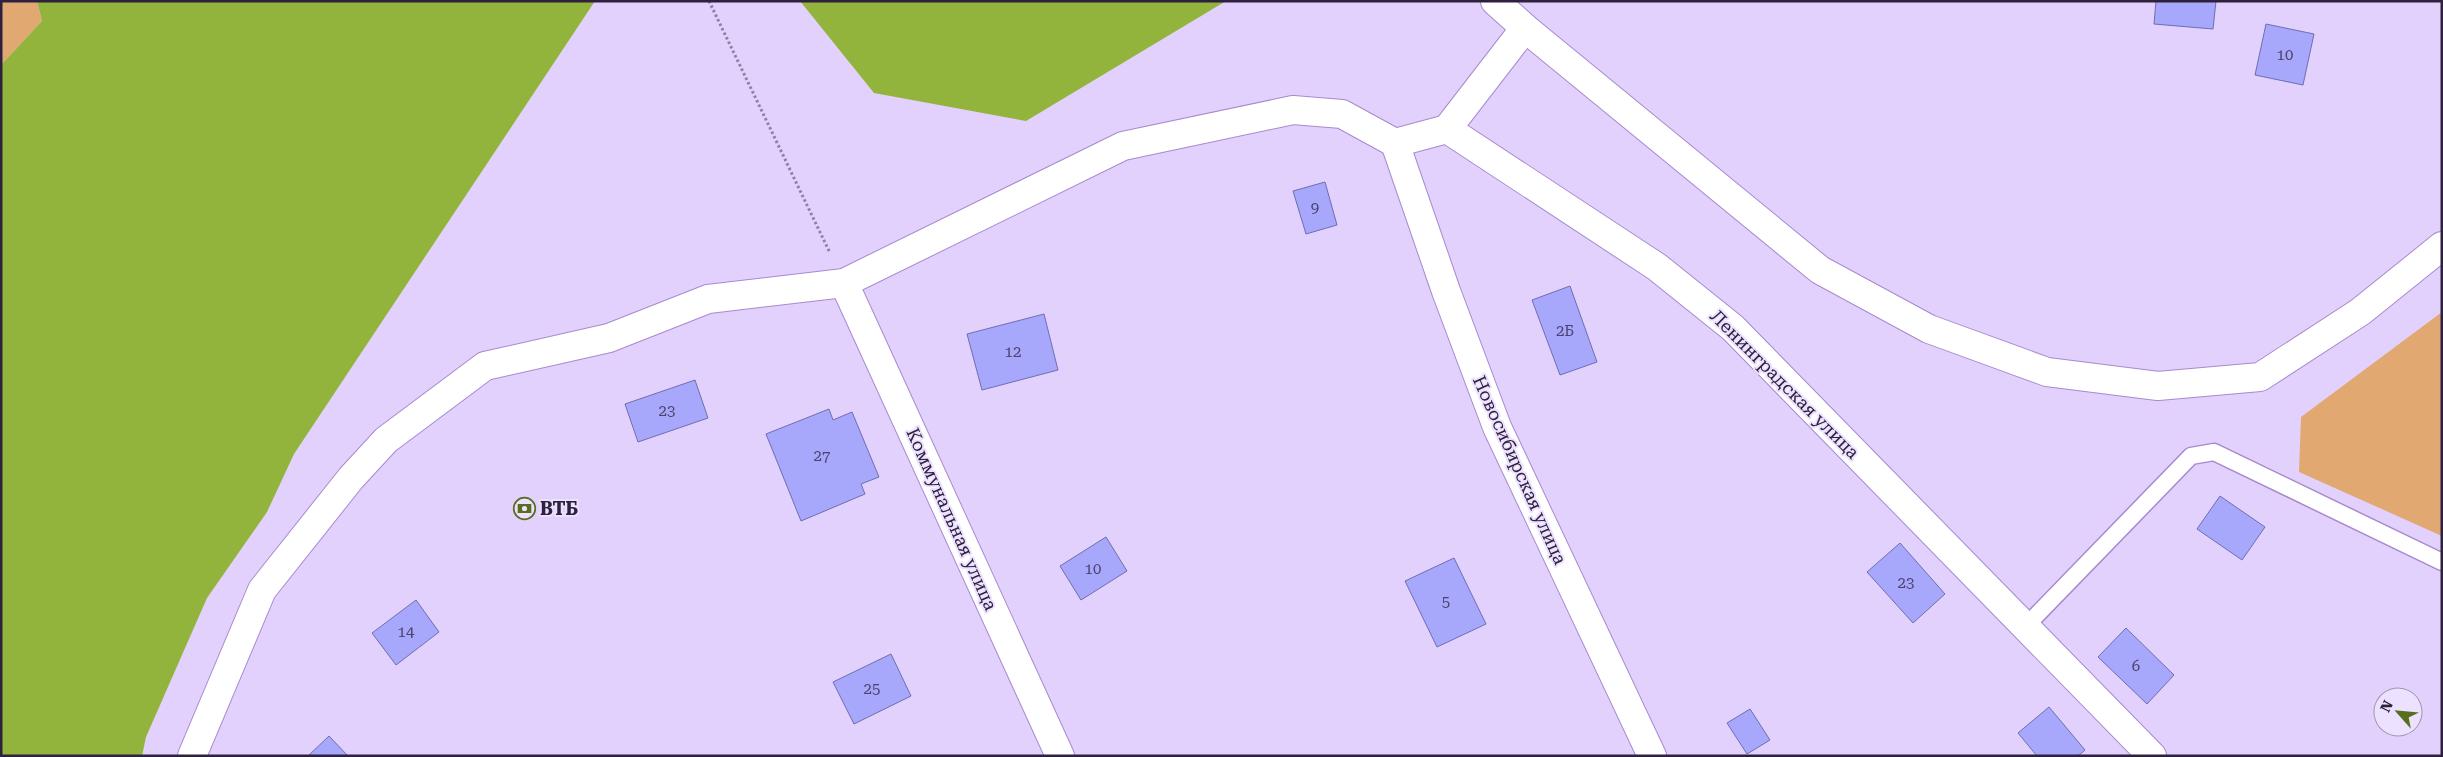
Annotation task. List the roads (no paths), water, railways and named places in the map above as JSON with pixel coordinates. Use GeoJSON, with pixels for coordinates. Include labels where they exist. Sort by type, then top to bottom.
{"type":"FeatureCollection","features":[{"type":"Feature","properties":{"kind":"street"},"geometry":{"type":"LineString","coordinates":[[1495,1],[1525,28],[1820,270],[1929,329],[2047,372],[2158,386],[2260,377],[2360,312],[2442,246]]}},
{"type":"Feature","properties":{"kind":"street"},"geometry":{"type":"LineString","coordinates":[[192,756],[262,590],[351,478],[386,440],[485,366],[609,338],[708,299],[844,283],[1123,146],[1293,110],[1342,114],[1395,143],[1447,129],[1525,28]]}},
{"type":"Feature","properties":{"kind":"street","name":"Ленинградская улица"},"geometry":{"type":"LineString","coordinates":[[1447,129],[1657,267],[1733,328],[2152,756]]}},
{"type":"Feature","properties":{"kind":"street","name":"Новосибирская улица"},"geometry":{"type":"LineString","coordinates":[[1395,143],[1446,291],[1497,427],[1652,756]]}},
{"type":"Feature","properties":{"kind":"street","name":"Коммунальная улица"},"geometry":{"type":"LineString","coordinates":[[844,283],[1058,755]]}},
{"type":"Feature","properties":{"kind":"lane"},"geometry":{"type":"LineString","coordinates":[[2025,627],[2191,456],[2214,452],[2442,562]]}},
{"type":"Feature","properties":{"kind":"place","name":"ВТБ"},"geometry":{"type":"Point","coordinates":[524,508]}}]}
